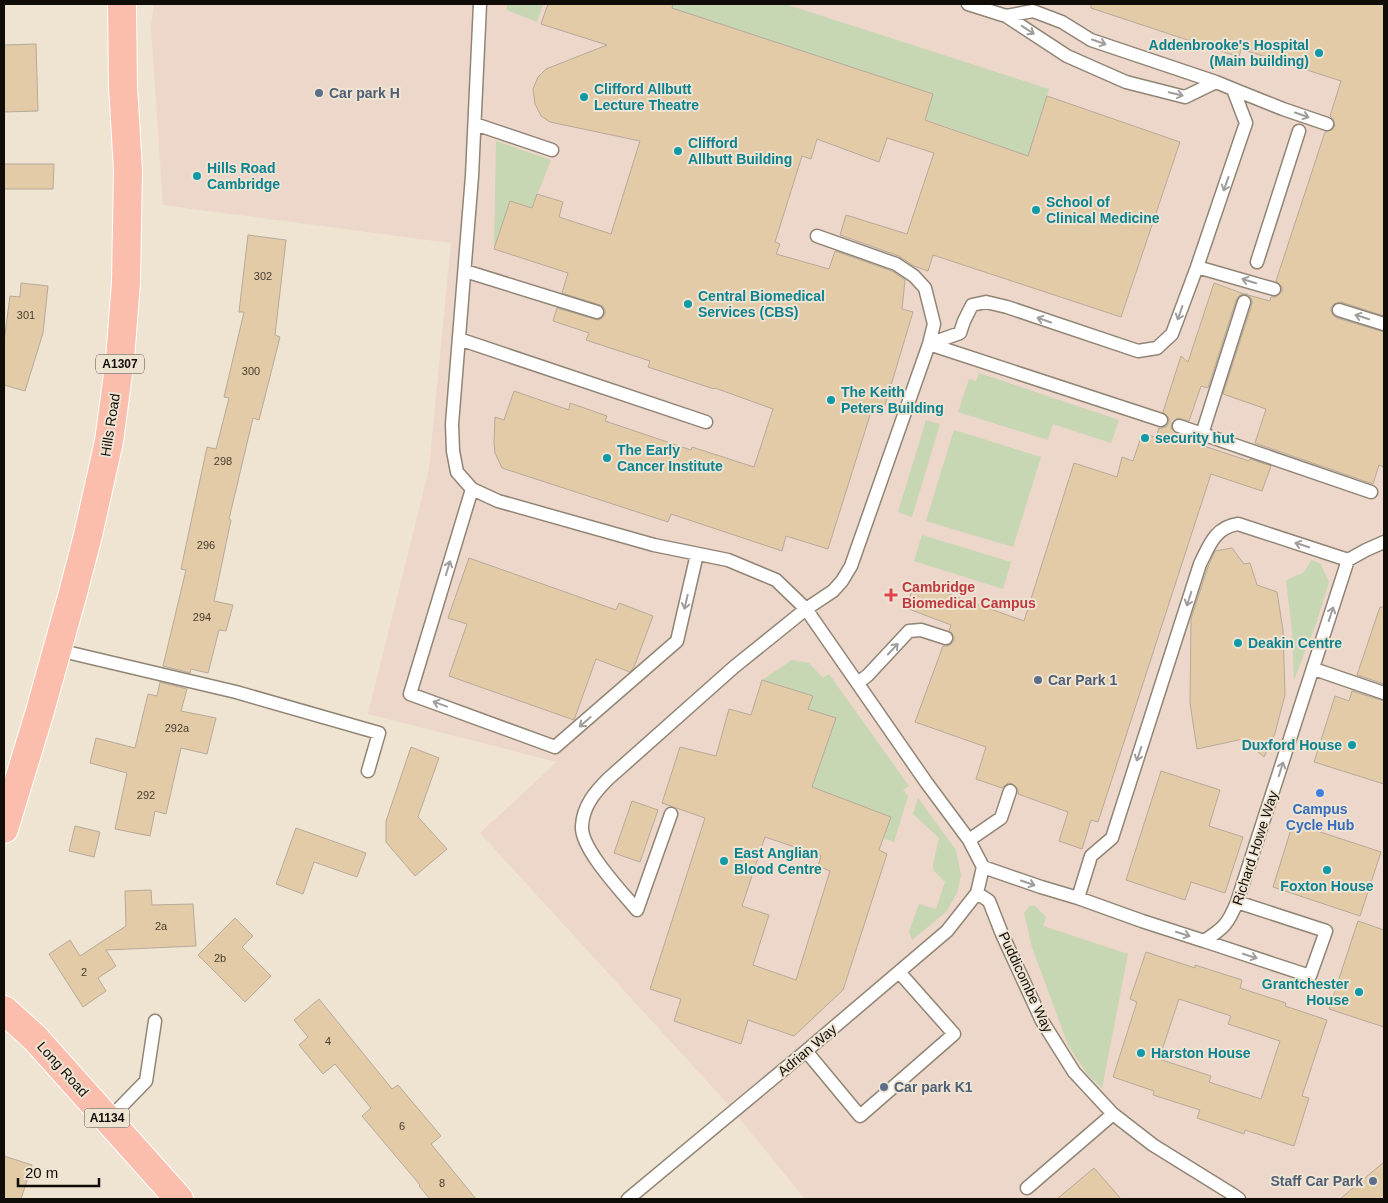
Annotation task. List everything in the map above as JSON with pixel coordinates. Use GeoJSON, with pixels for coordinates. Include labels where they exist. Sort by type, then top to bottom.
{"type":"FeatureCollection","features":[{"type":"Feature","properties":{"kind":"main road","name":"Hills Road"},"geometry":{"type":"LineString","coordinates":[[4,829],[58,650],[88,535],[107,450],[120,359],[126,282],[128,170],[123,86],[123,5]]}},
{"type":"Feature","properties":{"kind":"main road","name":"Long Road"},"geometry":{"type":"LineString","coordinates":[[4,1010],[35,1038],[179,1199]]}},
{"type":"Feature","properties":{"kind":"lane"},"geometry":{"type":"LineString","coordinates":[[480,4],[475,124],[452,424],[453,451],[457,472],[472,489],[498,501],[654,545],[728,560],[776,580],[806,608],[968,840],[982,866],[977,893]]}},
{"type":"Feature","properties":{"kind":"lane"},"geometry":{"type":"LineString","coordinates":[[968,4],[1032,12],[1062,22],[1091,40],[1216,82],[1327,124]]}},
{"type":"Feature","properties":{"kind":"lane"},"geometry":{"type":"LineString","coordinates":[[1008,10],[1067,56],[1126,82],[1185,97],[1216,82]]}},
{"type":"Feature","properties":{"kind":"lane"},"geometry":{"type":"LineString","coordinates":[[929,344],[960,333],[972,305],[986,302],[1007,307],[1138,351],[1157,348],[1172,334],[1246,123],[1233,89]]}},
{"type":"Feature","properties":{"kind":"lane"},"geometry":{"type":"LineString","coordinates":[[475,124],[552,150]]}},
{"type":"Feature","properties":{"kind":"lane"},"geometry":{"type":"LineString","coordinates":[[1257,262],[1299,131]]}},
{"type":"Feature","properties":{"kind":"lane"},"geometry":{"type":"LineString","coordinates":[[671,814],[637,910],[608,876],[588,846],[581,828],[585,812],[594,794],[608,779],[734,666],[806,608],[833,591],[842,581],[851,566],[929,344],[934,324],[925,288],[914,276],[896,264],[817,236]]}},
{"type":"Feature","properties":{"kind":"lane"},"geometry":{"type":"LineString","coordinates":[[1197,267],[1274,289]]}},
{"type":"Feature","properties":{"kind":"lane"},"geometry":{"type":"LineString","coordinates":[[465,271],[597,312]]}},
{"type":"Feature","properties":{"kind":"lane"},"geometry":{"type":"LineString","coordinates":[[1202,434],[1244,302]]}},
{"type":"Feature","properties":{"kind":"lane"},"geometry":{"type":"LineString","coordinates":[[1339,310],[1384,324]]}},
{"type":"Feature","properties":{"kind":"lane"},"geometry":{"type":"LineString","coordinates":[[460,339],[706,422]]}},
{"type":"Feature","properties":{"kind":"lane"},"geometry":{"type":"LineString","coordinates":[[929,344],[1161,420]]}},
{"type":"Feature","properties":{"kind":"lane"},"geometry":{"type":"LineString","coordinates":[[1179,426],[1371,492]]}},
{"type":"Feature","properties":{"kind":"lane"},"geometry":{"type":"LineString","coordinates":[[472,489],[410,694],[555,748],[676,641],[697,554]]}},
{"type":"Feature","properties":{"kind":"lane"},"geometry":{"type":"LineString","coordinates":[[1078,898],[1091,856],[1112,838],[1200,564],[1212,539],[1228,525],[1238,524],[1348,560],[1384,542]]}},
{"type":"Feature","properties":{"kind":"lane","name":"Richard Howe Way"},"geometry":{"type":"LineString","coordinates":[[1204,941],[1222,929],[1231,917],[1237,902],[1348,560]]}},
{"type":"Feature","properties":{"kind":"lane"},"geometry":{"type":"LineString","coordinates":[[858,683],[868,675],[909,631],[921,630],[946,638]]}},
{"type":"Feature","properties":{"kind":"lane"},"geometry":{"type":"LineString","coordinates":[[58,650],[236,692],[380,733],[368,771]]}},
{"type":"Feature","properties":{"kind":"lane"},"geometry":{"type":"LineString","coordinates":[[1314,668],[1384,693]]}},
{"type":"Feature","properties":{"kind":"lane"},"geometry":{"type":"LineString","coordinates":[[968,840],[1001,818],[1010,791]]}},
{"type":"Feature","properties":{"kind":"lane"},"geometry":{"type":"LineString","coordinates":[[982,866],[1035,886],[1078,898],[1310,976],[1326,931],[1237,902]]}},
{"type":"Feature","properties":{"kind":"lane","name":"Adrian Way"},"geometry":{"type":"LineString","coordinates":[[628,1199],[947,931],[977,893]]}},
{"type":"Feature","properties":{"kind":"lane","name":"Puddicombe Way"},"geometry":{"type":"LineString","coordinates":[[977,893],[990,901],[1002,934],[1042,1021],[1074,1072],[1113,1114],[1153,1145],[1239,1199]]}},
{"type":"Feature","properties":{"kind":"lane"},"geometry":{"type":"LineString","coordinates":[[806,1051],[860,1116],[954,1034],[899,972]]}},
{"type":"Feature","properties":{"kind":"lane"},"geometry":{"type":"LineString","coordinates":[[108,1120],[146,1082],[155,1021]]}},
{"type":"Feature","properties":{"kind":"lane"},"geometry":{"type":"LineString","coordinates":[[1027,1188],[1113,1114]]}},
{"type":"Feature","properties":{"kind":"shaded area","name":"Cambridge Biomedical Campus"},"geometry":{"type":"Polygon","coordinates":[[[154,4],[1384,4],[1384,1199],[805,1199],[726,1102],[480,833],[557,762],[368,714],[429,469],[451,243],[163,205],[151,26],[154,4]]]}},
{"type":"Feature","properties":{"kind":"green space"},"geometry":{"type":"Polygon","coordinates":[[[507,4],[543,4],[537,22],[507,10],[507,4]]]}},
{"type":"Feature","properties":{"kind":"green space"},"geometry":{"type":"Polygon","coordinates":[[[673,4],[785,4],[1049,89],[1033,140],[1051,164],[925,119],[933,94],[672,8],[673,4]]]}},
{"type":"Feature","properties":{"kind":"green space"},"geometry":{"type":"Polygon","coordinates":[[[496,141],[551,160],[532,208],[510,201],[494,249],[496,141]]]}},
{"type":"Feature","properties":{"kind":"green space"},"geometry":{"type":"Polygon","coordinates":[[[979,373],[1119,420],[1111,443],[1053,424],[1048,440],[958,412],[969,379],[976,381],[979,373]]]}},
{"type":"Feature","properties":{"kind":"green space"},"geometry":{"type":"Polygon","coordinates":[[[926,420],[940,424],[912,517],[898,512],[926,420]]]}},
{"type":"Feature","properties":{"kind":"green space"},"geometry":{"type":"Polygon","coordinates":[[[954,430],[1041,457],[1013,547],[926,521],[954,430]]]}},
{"type":"Feature","properties":{"kind":"green space"},"geometry":{"type":"Polygon","coordinates":[[[922,535],[1011,562],[1003,589],[914,561],[922,535]]]}},
{"type":"Feature","properties":{"kind":"green space"},"geometry":{"type":"Polygon","coordinates":[[[1311,560],[1320,563],[1329,582],[1316,624],[1294,680],[1292,631],[1286,581],[1301,574],[1311,560]]]}},
{"type":"Feature","properties":{"kind":"green space"},"geometry":{"type":"Polygon","coordinates":[[[792,660],[809,663],[823,678],[829,674],[909,786],[903,790],[908,796],[894,842],[883,838],[890,817],[812,787],[836,718],[808,709],[813,696],[762,680],[792,660]]]}},
{"type":"Feature","properties":{"kind":"green space"},"geometry":{"type":"Polygon","coordinates":[[[918,798],[956,850],[961,875],[957,893],[946,912],[912,940],[909,931],[919,904],[936,909],[945,882],[934,871],[933,865],[939,838],[913,814],[918,798]]]}},
{"type":"Feature","properties":{"kind":"green space"},"geometry":{"type":"Polygon","coordinates":[[[1030,906],[1035,906],[1046,917],[1043,926],[1128,954],[1102,1088],[1087,1074],[1068,1045],[1032,947],[1024,913],[1030,906]]]}},
{"type":"Feature","properties":{"kind":"building"},"geometry":{"type":"Polygon","coordinates":[[[548,4],[673,4],[672,8],[933,94],[925,120],[1028,156],[1047,96],[1180,142],[1121,317],[933,255],[928,271],[914,266],[899,256],[840,235],[846,215],[907,234],[934,153],[887,138],[879,162],[817,139],[811,159],[802,156],[775,242],[780,244],[776,254],[829,269],[835,251],[892,271],[905,280],[902,309],[913,312],[882,415],[871,412],[828,549],[786,536],[782,551],[671,514],[668,522],[502,468],[495,453],[495,417],[504,420],[514,391],[569,410],[570,403],[607,416],[605,421],[691,450],[692,447],[754,467],[773,409],[648,367],[650,361],[586,340],[589,333],[553,321],[557,308],[598,320],[605,314],[603,306],[562,293],[568,273],[494,249],[510,201],[532,208],[537,194],[563,202],[559,217],[611,234],[640,141],[550,122],[541,116],[535,104],[533,89],[538,77],[546,69],[607,45],[541,24],[548,4]]]}},
{"type":"Feature","properties":{"kind":"building"},"geometry":{"type":"Polygon","coordinates":[[[1091,4],[1384,4],[1384,316],[1341,302],[1331,307],[1333,315],[1337,318],[1384,332],[1384,467],[1379,465],[1373,484],[1255,443],[1266,409],[1223,394],[1252,304],[1252,300],[1248,295],[1270,301],[1271,297],[1276,297],[1282,292],[1282,287],[1276,281],[1325,132],[1332,130],[1335,126],[1330,116],[1341,81],[1241,49],[1239,57],[1091,8],[1091,4]]]}},
{"type":"Feature","properties":{"kind":"building"},"geometry":{"type":"Polygon","coordinates":[[[36,44],[38,111],[4,112],[4,45],[36,44]]]}},
{"type":"Feature","properties":{"kind":"building"},"geometry":{"type":"Polygon","coordinates":[[[4,164],[54,164],[53,189],[4,189],[4,164]]]}},
{"type":"Feature","properties":{"kind":"building"},"geometry":{"type":"Polygon","coordinates":[[[248,235],[286,240],[275,335],[280,337],[259,420],[253,418],[229,519],[231,520],[214,601],[233,605],[226,631],[219,630],[208,673],[191,669],[190,673],[163,666],[186,570],[181,569],[207,447],[216,449],[229,398],[224,397],[244,312],[239,312],[248,235]]]}},
{"type":"Feature","properties":{"kind":"building"},"geometry":{"type":"Polygon","coordinates":[[[21,283],[48,286],[43,333],[25,391],[4,385],[4,342],[10,296],[20,297],[21,283]]]}},
{"type":"Feature","properties":{"kind":"building","name":"Car Park 1"},"geometry":{"type":"Polygon","coordinates":[[[1214,283],[1244,294],[1236,300],[1208,388],[1201,386],[1189,421],[1177,418],[1172,423],[1171,428],[1176,433],[1184,436],[1183,439],[1249,461],[1250,459],[1271,466],[1262,491],[1211,474],[1098,822],[1091,820],[1082,849],[1059,841],[1068,812],[1018,794],[1018,789],[1013,784],[1008,783],[1002,788],[976,779],[986,747],[915,722],[943,646],[951,644],[954,641],[954,637],[949,631],[951,625],[906,608],[915,582],[1024,621],[1074,463],[1117,477],[1122,457],[1133,461],[1142,434],[1156,437],[1159,428],[1167,426],[1169,422],[1169,418],[1163,412],[1181,356],[1188,362],[1214,283]]]}},
{"type":"Feature","properties":{"kind":"building","name":"Deakin Centre"},"geometry":{"type":"Polygon","coordinates":[[[1232,548],[1244,564],[1250,563],[1257,585],[1277,592],[1283,630],[1285,695],[1275,733],[1264,757],[1243,739],[1197,749],[1190,703],[1191,619],[1215,551],[1232,548]]]}},
{"type":"Feature","properties":{"kind":"building"},"geometry":{"type":"Polygon","coordinates":[[[469,558],[616,610],[619,603],[653,616],[634,667],[630,672],[596,659],[574,720],[449,676],[467,624],[448,618],[469,558]]]}},
{"type":"Feature","properties":{"kind":"building"},"geometry":{"type":"Polygon","coordinates":[[[1380,607],[1384,607],[1384,684],[1357,675],[1380,607]]]}},
{"type":"Feature","properties":{"kind":"building","name":"East Anglian Blood Centre"},"geometry":{"type":"Polygon","coordinates":[[[762,680],[813,696],[808,709],[836,718],[812,787],[891,817],[879,850],[887,854],[843,990],[794,1036],[748,1020],[741,1044],[674,1021],[681,999],[650,989],[705,818],[662,803],[680,747],[716,756],[729,709],[751,715],[762,680]],[[765,837],[742,906],[769,915],[753,965],[796,980],[830,871],[818,866],[821,856],[765,837]]]}},
{"type":"Feature","properties":{"kind":"building"},"geometry":{"type":"Polygon","coordinates":[[[160,682],[187,689],[181,711],[216,718],[207,754],[181,748],[166,814],[155,811],[150,836],[115,829],[127,773],[90,763],[96,738],[135,748],[148,694],[157,696],[160,682]]]}},
{"type":"Feature","properties":{"kind":"building","name":"Duxford House"},"geometry":{"type":"Polygon","coordinates":[[[1352,691],[1384,701],[1384,784],[1314,762],[1335,696],[1349,701],[1352,691]]]}},
{"type":"Feature","properties":{"kind":"building"},"geometry":{"type":"Polygon","coordinates":[[[411,747],[439,758],[418,817],[447,849],[415,876],[386,842],[386,821],[411,747]]]}},
{"type":"Feature","properties":{"kind":"building"},"geometry":{"type":"Polygon","coordinates":[[[1161,771],[1220,790],[1209,826],[1243,837],[1225,893],[1191,882],[1185,900],[1126,880],[1161,771]]]}},
{"type":"Feature","properties":{"kind":"building"},"geometry":{"type":"Polygon","coordinates":[[[632,801],[658,810],[640,862],[614,853],[632,801]]]}},
{"type":"Feature","properties":{"kind":"building","name":"Foxton House"},"geometry":{"type":"Polygon","coordinates":[[[1293,823],[1381,852],[1360,916],[1273,887],[1293,823]]]}},
{"type":"Feature","properties":{"kind":"building"},"geometry":{"type":"Polygon","coordinates":[[[75,826],[100,832],[94,857],[69,851],[75,826]]]}},
{"type":"Feature","properties":{"kind":"building"},"geometry":{"type":"Polygon","coordinates":[[[296,828],[366,853],[357,877],[314,862],[303,894],[276,884],[296,828]]]}},
{"type":"Feature","properties":{"kind":"building"},"geometry":{"type":"Polygon","coordinates":[[[151,890],[152,905],[193,904],[196,946],[106,950],[116,966],[98,978],[106,991],[83,1007],[49,954],[70,940],[80,956],[126,926],[125,891],[151,890]]]}},
{"type":"Feature","properties":{"kind":"building"},"geometry":{"type":"Polygon","coordinates":[[[235,918],[253,936],[242,947],[271,976],[245,1002],[198,955],[235,918]]]}},
{"type":"Feature","properties":{"kind":"building","name":"Grantchester House"},"geometry":{"type":"Polygon","coordinates":[[[1358,921],[1384,930],[1384,1027],[1329,1009],[1358,921]]]}},
{"type":"Feature","properties":{"kind":"building","name":"Harston House"},"geometry":{"type":"Polygon","coordinates":[[[1146,952],[1195,968],[1195,965],[1242,980],[1240,988],[1286,1003],[1285,1006],[1327,1020],[1302,1096],[1309,1098],[1294,1146],[1245,1130],[1244,1134],[1197,1118],[1200,1110],[1153,1095],[1154,1091],[1113,1077],[1137,1002],[1130,999],[1146,952]],[[1179,999],[1159,1059],[1211,1076],[1209,1082],[1261,1099],[1280,1041],[1228,1024],[1231,1016],[1179,999]]]}},
{"type":"Feature","properties":{"kind":"building"},"geometry":{"type":"Polygon","coordinates":[[[319,999],[392,1089],[398,1085],[441,1136],[431,1144],[476,1199],[430,1199],[362,1116],[371,1108],[335,1064],[323,1074],[299,1045],[308,1037],[294,1020],[319,999]]]}},
{"type":"Feature","properties":{"kind":"building"},"geometry":{"type":"Polygon","coordinates":[[[4,1156],[32,1165],[21,1199],[4,1199],[4,1156]]]}},
{"type":"Feature","properties":{"kind":"building","name":"Staff Car Park"},"geometry":{"type":"Polygon","coordinates":[[[1384,1162],[1384,1199],[1340,1199],[1384,1162]]]}},
{"type":"Feature","properties":{"kind":"building"},"geometry":{"type":"Polygon","coordinates":[[[1094,1168],[1121,1199],[1057,1199],[1094,1168]]]}},
{"type":"Feature","properties":{"kind":"place","name":"Addenbrooke's Hospital (Main building)"},"geometry":{"type":"Point","coordinates":[1319,53]}},
{"type":"Feature","properties":{"kind":"place","name":"Car park H"},"geometry":{"type":"Point","coordinates":[319,93]}},
{"type":"Feature","properties":{"kind":"place","name":"Clifford Allbutt Lecture Theatre"},"geometry":{"type":"Point","coordinates":[584,97]}},
{"type":"Feature","properties":{"kind":"place","name":"Clifford Allbutt Building"},"geometry":{"type":"Point","coordinates":[678,151]}},
{"type":"Feature","properties":{"kind":"place","name":"Hills Road Cambridge"},"geometry":{"type":"Point","coordinates":[197,176]}},
{"type":"Feature","properties":{"kind":"place","name":"School of Clinical Medicine"},"geometry":{"type":"Point","coordinates":[1036,210]}},
{"type":"Feature","properties":{"kind":"place","name":"Central Biomedical Services (CBS)"},"geometry":{"type":"Point","coordinates":[688,304]}},
{"type":"Feature","properties":{"kind":"place","name":"The Keith Peters Building"},"geometry":{"type":"Point","coordinates":[831,400]}},
{"type":"Feature","properties":{"kind":"place","name":"security hut"},"geometry":{"type":"Point","coordinates":[1145,438]}},
{"type":"Feature","properties":{"kind":"place","name":"The Early Cancer Institute"},"geometry":{"type":"Point","coordinates":[607,458]}},
{"type":"Feature","properties":{"kind":"place","name":"Cambridge Biomedical Campus"},"geometry":{"type":"Point","coordinates":[891,595]}},
{"type":"Feature","properties":{"kind":"place","name":"Deakin Centre"},"geometry":{"type":"Point","coordinates":[1238,643]}},
{"type":"Feature","properties":{"kind":"place","name":"Car Park 1"},"geometry":{"type":"Point","coordinates":[1038,680]}},
{"type":"Feature","properties":{"kind":"place","name":"Duxford House"},"geometry":{"type":"Point","coordinates":[1352,745]}},
{"type":"Feature","properties":{"kind":"place","name":"Campus Cycle Hub"},"geometry":{"type":"Point","coordinates":[1320,793]}},
{"type":"Feature","properties":{"kind":"place","name":"East Anglian Blood Centre"},"geometry":{"type":"Point","coordinates":[724,861]}},
{"type":"Feature","properties":{"kind":"place","name":"Foxton House"},"geometry":{"type":"Point","coordinates":[1327,870]}},
{"type":"Feature","properties":{"kind":"place","name":"Grantchester House"},"geometry":{"type":"Point","coordinates":[1359,992]}},
{"type":"Feature","properties":{"kind":"place","name":"Harston House"},"geometry":{"type":"Point","coordinates":[1141,1053]}},
{"type":"Feature","properties":{"kind":"place","name":"Car park K1"},"geometry":{"type":"Point","coordinates":[884,1087]}},
{"type":"Feature","properties":{"kind":"place","name":"Staff Car Park"},"geometry":{"type":"Point","coordinates":[1373,1181]}}]}
